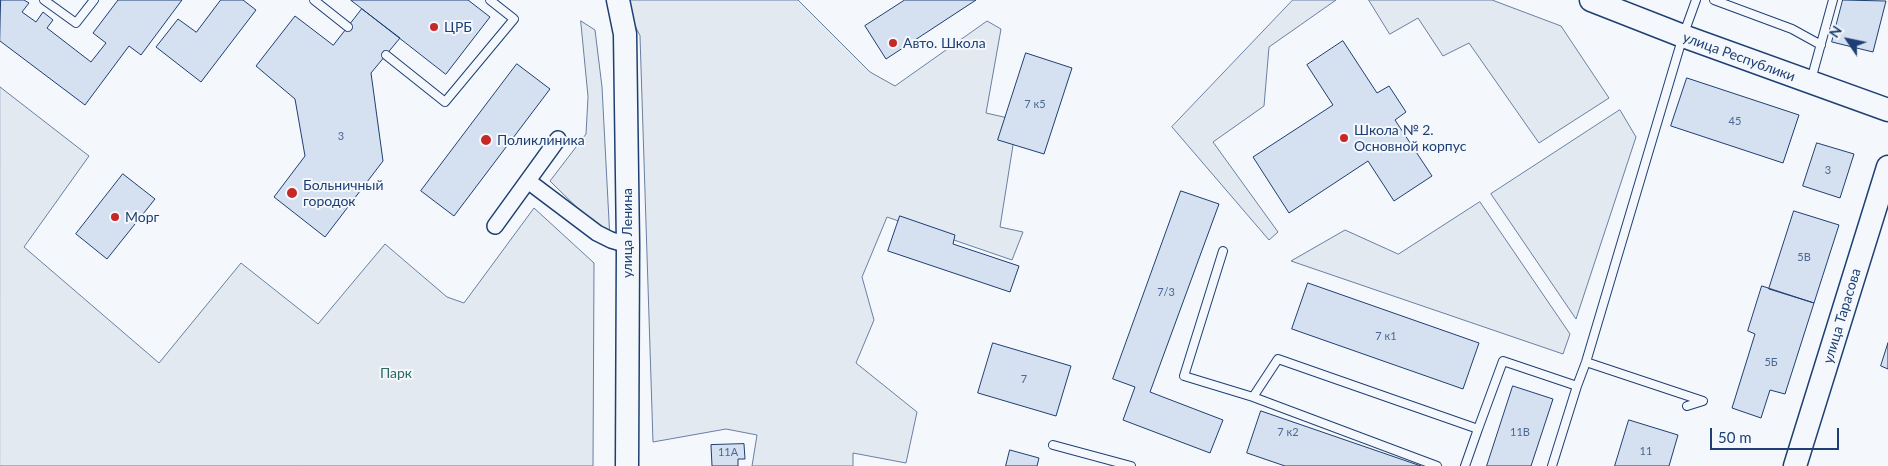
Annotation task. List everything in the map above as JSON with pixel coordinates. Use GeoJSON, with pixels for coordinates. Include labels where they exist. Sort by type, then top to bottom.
{"type":"FeatureCollection","features":[{"type":"Feature","properties":{"kind":"street","name":"улица Ленина"},"geometry":{"type":"LineString","coordinates":[[618,0],[625,34],[628,245],[627,466]]}},
{"type":"Feature","properties":{"kind":"street","name":"улица Республики"},"geometry":{"type":"LineString","coordinates":[[1591,0],[1683,36],[1888,110]]}},
{"type":"Feature","properties":{"kind":"street"},"geometry":{"type":"LineString","coordinates":[[495,226],[558,139]]}},
{"type":"Feature","properties":{"kind":"street","name":"улица Тарасова"},"geometry":{"type":"LineString","coordinates":[[1795,466],[1888,167]]}},
{"type":"Feature","properties":{"kind":"street"},"geometry":{"type":"LineString","coordinates":[[528,181],[598,234],[628,245]]}},
{"type":"Feature","properties":{"kind":"lane"},"geometry":{"type":"LineString","coordinates":[[44,0],[76,23],[94,0]]}},
{"type":"Feature","properties":{"kind":"lane"},"geometry":{"type":"LineString","coordinates":[[314,0],[348,27]]}},
{"type":"Feature","properties":{"kind":"lane"},"geometry":{"type":"LineString","coordinates":[[386,55],[445,102],[514,19],[490,0]]}},
{"type":"Feature","properties":{"kind":"lane"},"geometry":{"type":"LineString","coordinates":[[1552,466],[1586,362],[1683,36],[1696,0]]}},
{"type":"Feature","properties":{"kind":"lane"},"geometry":{"type":"LineString","coordinates":[[1714,0],[1792,29],[1821,46]]}},
{"type":"Feature","properties":{"kind":"lane"},"geometry":{"type":"LineString","coordinates":[[1810,83],[1834,0]]}},
{"type":"Feature","properties":{"kind":"lane"},"geometry":{"type":"LineString","coordinates":[[1223,251],[1184,376],[1253,397],[1437,466]]}},
{"type":"Feature","properties":{"kind":"lane"},"geometry":{"type":"LineString","coordinates":[[1253,397],[1278,359],[1478,430]]}},
{"type":"Feature","properties":{"kind":"lane"},"geometry":{"type":"LineString","coordinates":[[1465,466],[1503,361],[1577,386]]}},
{"type":"Feature","properties":{"kind":"lane"},"geometry":{"type":"LineString","coordinates":[[1586,362],[1703,400],[1687,406]]}},
{"type":"Feature","properties":{"kind":"lane"},"geometry":{"type":"LineString","coordinates":[[1052,446],[1131,466]]}},
{"type":"Feature","properties":{"kind":"green space"},"geometry":{"type":"Polygon","coordinates":[[[622,0],[798,0],[870,72],[895,86],[987,21],[1001,29],[986,113],[1017,120],[1000,227],[1023,232],[1012,260],[887,217],[862,277],[874,320],[856,363],[917,412],[906,463],[853,453],[853,466],[752,466],[757,435],[726,429],[653,442],[640,36],[622,0]]]}},
{"type":"Feature","properties":{"kind":"green space"},"geometry":{"type":"Polygon","coordinates":[[[1293,0],[1336,0],[1269,47],[1264,106],[1213,142],[1278,232],[1269,240],[1172,127],[1293,0]]]}},
{"type":"Feature","properties":{"kind":"green space"},"geometry":{"type":"Polygon","coordinates":[[[1369,0],[1492,0],[1561,26],[1609,98],[1539,143],[1469,43],[1443,56],[1418,18],[1390,34],[1369,0]]]}},
{"type":"Feature","properties":{"kind":"green space"},"geometry":{"type":"Polygon","coordinates":[[[581,21],[595,30],[602,87],[610,240],[550,181],[586,134],[588,97],[581,21]]]}},
{"type":"Feature","properties":{"kind":"green space","name":"Парк"},"geometry":{"type":"Polygon","coordinates":[[[0,87],[89,156],[24,247],[159,363],[241,263],[318,324],[385,244],[447,297],[464,303],[534,208],[594,263],[593,466],[0,466],[0,87]]]}},
{"type":"Feature","properties":{"kind":"green space"},"geometry":{"type":"Polygon","coordinates":[[[1620,110],[1636,137],[1576,319],[1491,194],[1620,110]]]}},
{"type":"Feature","properties":{"kind":"green space"},"geometry":{"type":"Polygon","coordinates":[[[1480,202],[1570,334],[1563,354],[1291,261],[1345,230],[1398,254],[1480,202]]]}},
{"type":"Feature","properties":{"kind":"building"},"geometry":{"type":"Polygon","coordinates":[[[1,0],[24,0],[29,3],[22,12],[36,22],[43,12],[53,20],[47,28],[91,62],[106,43],[93,33],[118,0],[182,0],[141,55],[129,46],[85,105],[0,41],[1,0]]]}},
{"type":"Feature","properties":{"kind":"building"},"geometry":{"type":"Polygon","coordinates":[[[221,0],[243,0],[256,10],[201,82],[156,47],[178,19],[196,32],[221,0]]]}},
{"type":"Feature","properties":{"kind":"building","name":"ЦРБ"},"geometry":{"type":"Polygon","coordinates":[[[351,0],[468,0],[490,17],[446,74],[351,0]]]}},
{"type":"Feature","properties":{"kind":"building","name":"Авто. Школа"},"geometry":{"type":"Polygon","coordinates":[[[905,0],[976,0],[886,59],[865,26],[905,0]]]}},
{"type":"Feature","properties":{"kind":"building"},"geometry":{"type":"Polygon","coordinates":[[[1843,0],[1886,1],[1873,52],[1832,42],[1843,0]]]}},
{"type":"Feature","properties":{"kind":"building"},"geometry":{"type":"Polygon","coordinates":[[[362,9],[400,38],[371,73],[383,161],[325,237],[274,197],[305,156],[295,99],[256,66],[295,16],[333,45],[362,9]]]}},
{"type":"Feature","properties":{"kind":"building","name":"Школа № 2. Основной корпус"},"geometry":{"type":"Polygon","coordinates":[[[1343,41],[1377,93],[1389,86],[1406,112],[1395,120],[1432,176],[1394,201],[1368,161],[1289,213],[1253,157],[1333,105],[1307,65],[1343,41]]]}},
{"type":"Feature","properties":{"kind":"building"},"geometry":{"type":"Polygon","coordinates":[[[1026,53],[1072,68],[1044,154],[998,140],[1026,53]]]}},
{"type":"Feature","properties":{"kind":"building","name":"Поликлиника"},"geometry":{"type":"Polygon","coordinates":[[[517,64],[550,89],[454,216],[421,191],[517,64]]]}},
{"type":"Feature","properties":{"kind":"building"},"geometry":{"type":"Polygon","coordinates":[[[1687,78],[1799,115],[1783,163],[1671,126],[1687,78]]]}},
{"type":"Feature","properties":{"kind":"building"},"geometry":{"type":"Polygon","coordinates":[[[1817,143],[1854,154],[1840,198],[1803,186],[1817,143]]]}},
{"type":"Feature","properties":{"kind":"building","name":"Морг"},"geometry":{"type":"Polygon","coordinates":[[[123,174],[155,199],[107,259],[76,234],[123,174]]]}},
{"type":"Feature","properties":{"kind":"building"},"geometry":{"type":"Polygon","coordinates":[[[1181,191],[1219,204],[1150,392],[1223,420],[1210,453],[1123,420],[1135,387],[1113,379],[1181,191]]]}},
{"type":"Feature","properties":{"kind":"building"},"geometry":{"type":"Polygon","coordinates":[[[1794,211],[1839,225],[1814,303],[1769,289],[1794,211]]]}},
{"type":"Feature","properties":{"kind":"building"},"geometry":{"type":"Polygon","coordinates":[[[900,216],[955,235],[953,244],[1019,266],[1010,292],[888,251],[900,216]]]}},
{"type":"Feature","properties":{"kind":"building"},"geometry":{"type":"Polygon","coordinates":[[[1308,283],[1479,343],[1463,389],[1292,329],[1308,283]]]}},
{"type":"Feature","properties":{"kind":"building"},"geometry":{"type":"Polygon","coordinates":[[[1762,286],[1814,303],[1785,394],[1770,390],[1761,418],[1732,408],[1755,334],[1748,331],[1762,286]]]}},
{"type":"Feature","properties":{"kind":"building"},"geometry":{"type":"Polygon","coordinates":[[[993,343],[1071,366],[1056,416],[978,393],[993,343]]]}},
{"type":"Feature","properties":{"kind":"building"},"geometry":{"type":"Polygon","coordinates":[[[1888,343],[1888,369],[1881,366],[1888,343]]]}},
{"type":"Feature","properties":{"kind":"building"},"geometry":{"type":"Polygon","coordinates":[[[1513,386],[1553,399],[1531,466],[1487,466],[1513,386]]]}},
{"type":"Feature","properties":{"kind":"building"},"geometry":{"type":"Polygon","coordinates":[[[1261,411],[1421,466],[1285,466],[1247,453],[1261,411]]]}},
{"type":"Feature","properties":{"kind":"building"},"geometry":{"type":"Polygon","coordinates":[[[1629,420],[1678,435],[1669,466],[1615,466],[1629,420]]]}},
{"type":"Feature","properties":{"kind":"building"},"geometry":{"type":"Polygon","coordinates":[[[744,444],[745,459],[738,459],[738,466],[712,466],[711,445],[744,444]]]}},
{"type":"Feature","properties":{"kind":"building"},"geometry":{"type":"Polygon","coordinates":[[[1010,450],[1039,458],[1037,466],[1006,466],[1010,450]]]}},
{"type":"Feature","properties":{"kind":"place","name":"ЦРБ"},"geometry":{"type":"Point","coordinates":[434,27]}},
{"type":"Feature","properties":{"kind":"place","name":"Авто. Школа"},"geometry":{"type":"Point","coordinates":[893,43]}},
{"type":"Feature","properties":{"kind":"place","name":"Школа № 2. Основной корпус"},"geometry":{"type":"Point","coordinates":[1344,138]}},
{"type":"Feature","properties":{"kind":"place","name":"Поликлиника"},"geometry":{"type":"Point","coordinates":[486,140]}},
{"type":"Feature","properties":{"kind":"place","name":"Больничный городок"},"geometry":{"type":"Point","coordinates":[292,193]}},
{"type":"Feature","properties":{"kind":"place","name":"Морг"},"geometry":{"type":"Point","coordinates":[115,217]}}]}
